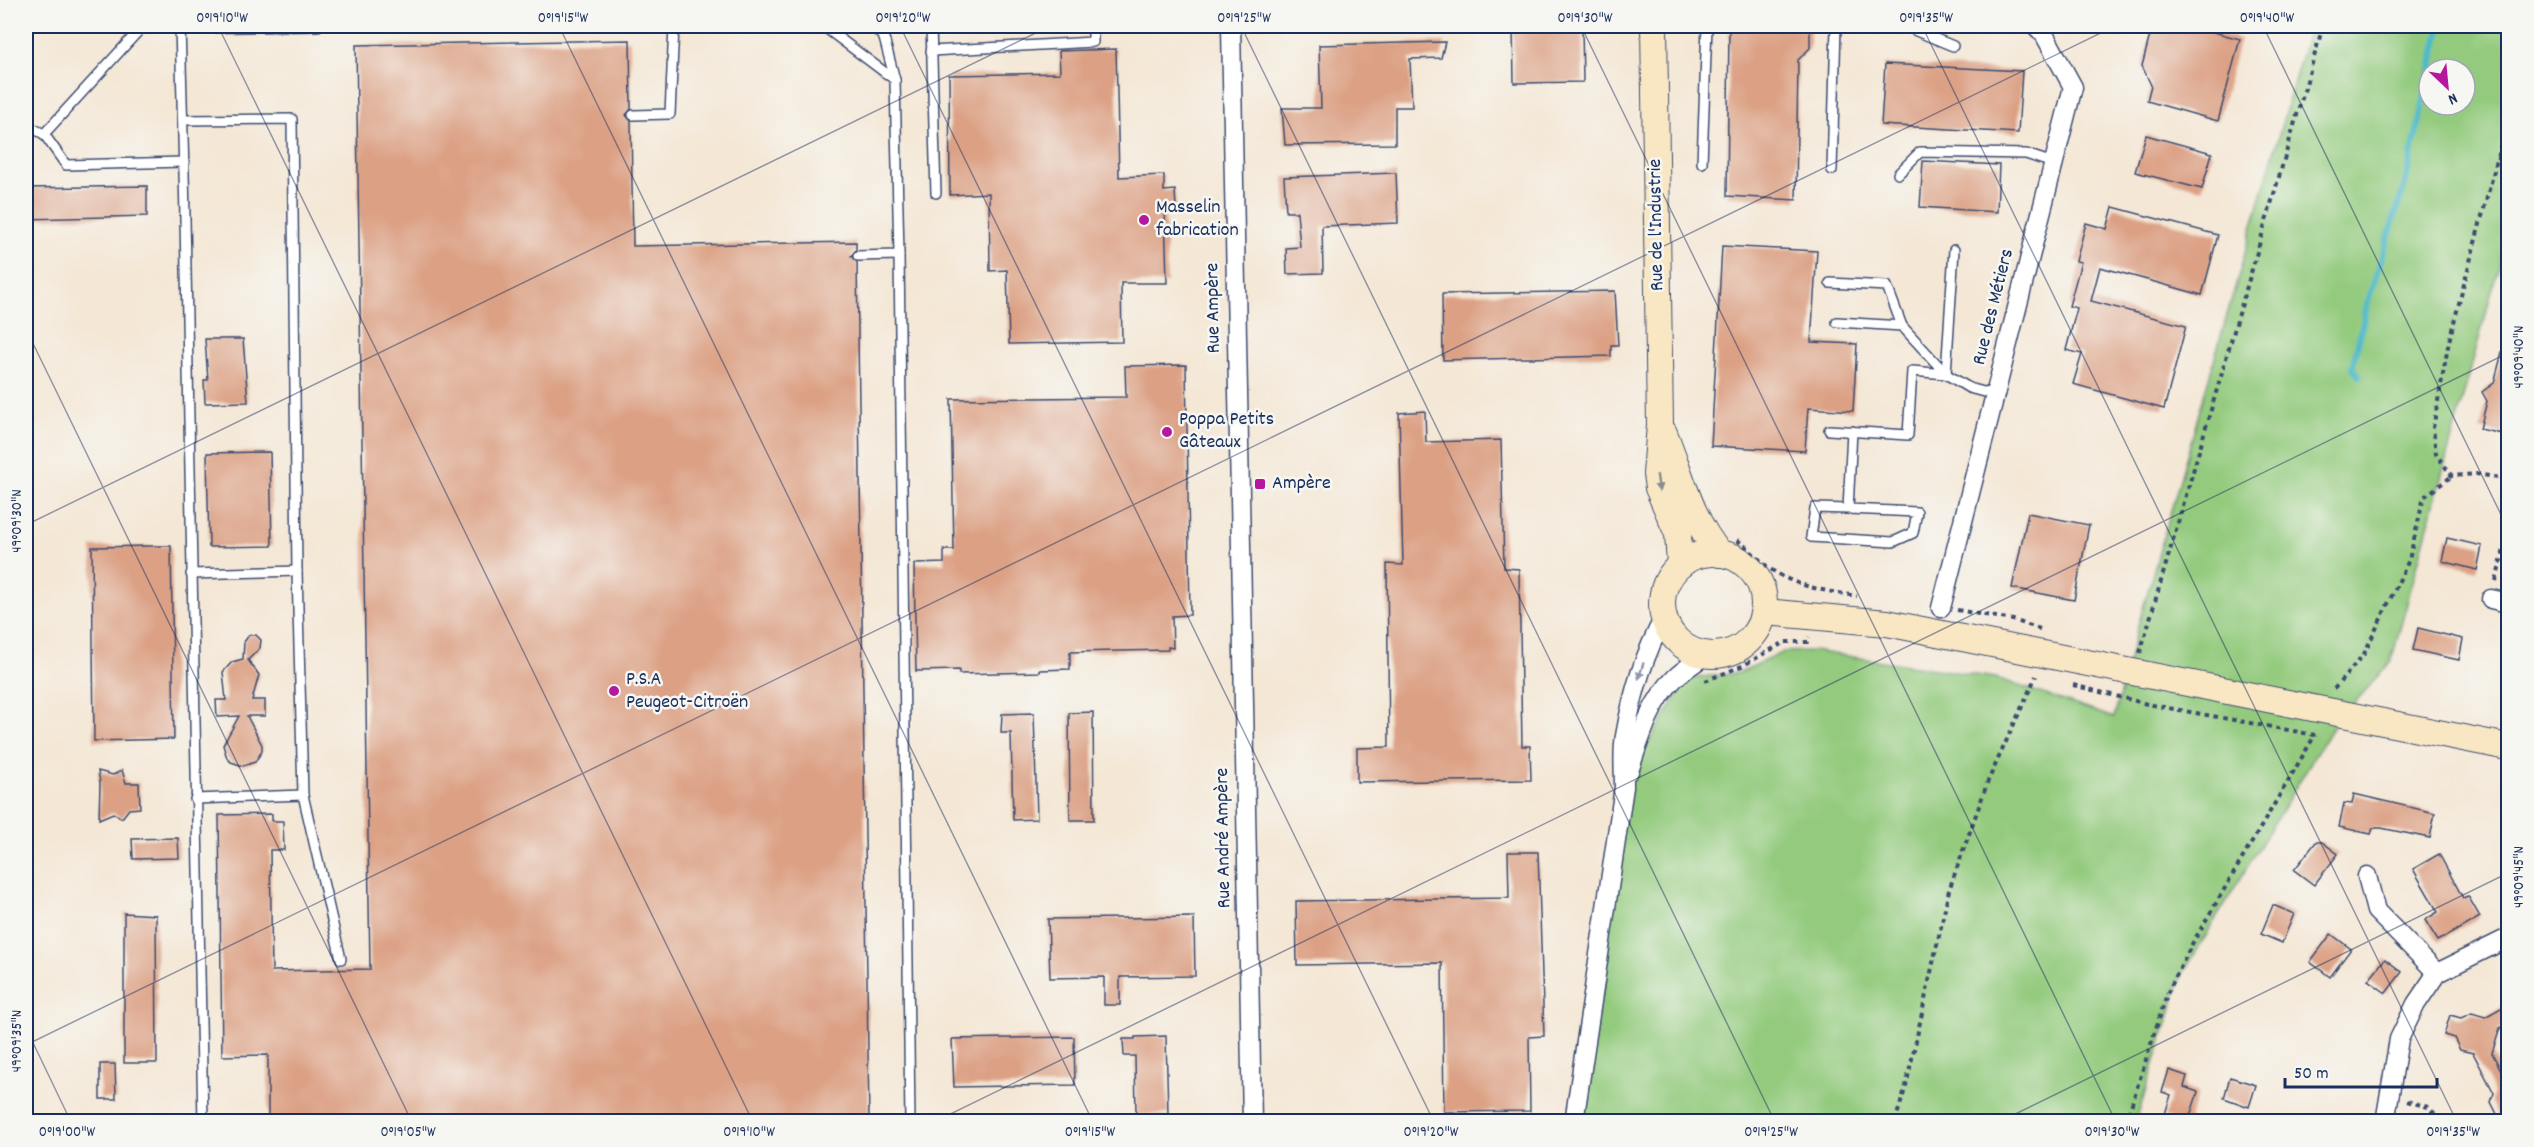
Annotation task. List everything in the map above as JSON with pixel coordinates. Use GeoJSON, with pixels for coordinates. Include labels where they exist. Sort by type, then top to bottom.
{"type":"FeatureCollection","features":[{"type":"Feature","properties":{"kind":"street","name":"Rue Ampère"},"geometry":{"type":"LineString","coordinates":[[1231,26],[1242,553]]}},
{"type":"Feature","properties":{"kind":"street","name":"Rue de l'Industrie"},"geometry":{"type":"LineString","coordinates":[[1654,26],[1660,425],[1656,474],[1658,488],[1678,534],[1681,551],[1680,566]]}},
{"type":"Feature","properties":{"kind":"street","name":"Rue des Métiers"},"geometry":{"type":"LineString","coordinates":[[1941,608],[2073,87],[2043,34],[2036,26]]}},
{"type":"Feature","properties":{"kind":"street","name":"Rue de l'Industrie"},"geometry":{"type":"LineString","coordinates":[[1660,425],[1693,510],[1712,544],[1727,545]]}},
{"type":"Feature","properties":{"kind":"street"},"geometry":{"type":"LineString","coordinates":[[1727,545],[1753,572],[1762,589],[1764,612],[1756,634],[1740,648],[1728,654],[1705,655],[1694,652],[1676,640],[1664,618],[1662,608],[1666,586],[1680,566],[1692,558],[1727,545]]}},
{"type":"Feature","properties":{"kind":"street","name":"Rue André Ampère"},"geometry":{"type":"LineString","coordinates":[[1242,553],[1252,1122]]}},
{"type":"Feature","properties":{"kind":"street"},"geometry":{"type":"LineString","coordinates":[[1764,612],[1887,623],[2508,747]]}},
{"type":"Feature","properties":{"kind":"street"},"geometry":{"type":"LineString","coordinates":[[1574,1122],[1624,787],[1625,738],[1634,694],[1650,644],[1664,618]]}},
{"type":"Feature","properties":{"kind":"street"},"geometry":{"type":"LineString","coordinates":[[1624,787],[1646,722],[1663,692],[1674,678],[1705,655]]}},
{"type":"Feature","properties":{"kind":"street"},"geometry":{"type":"LineString","coordinates":[[2367,876],[2376,911],[2438,973]]}},
{"type":"Feature","properties":{"kind":"street"},"geometry":{"type":"LineString","coordinates":[[2385,1122],[2399,1039],[2416,1004],[2438,973],[2508,938]]}},
{"type":"Feature","properties":{"kind":"lane"},"geometry":{"type":"LineString","coordinates":[[44,134],[143,26]]}},
{"type":"Feature","properties":{"kind":"lane"},"geometry":{"type":"LineString","coordinates":[[203,1122],[191,574],[192,438],[180,27],[318,26]]}},
{"type":"Feature","properties":{"kind":"lane"},"geometry":{"type":"LineString","coordinates":[[633,115],[670,114],[674,26]]}},
{"type":"Feature","properties":{"kind":"lane"},"geometry":{"type":"LineString","coordinates":[[823,26],[895,80]]}},
{"type":"Feature","properties":{"kind":"lane"},"geometry":{"type":"LineString","coordinates":[[873,26],[884,38],[895,80],[910,1122]]}},
{"type":"Feature","properties":{"kind":"lane"},"geometry":{"type":"LineString","coordinates":[[931,26],[936,194]]}},
{"type":"Feature","properties":{"kind":"lane"},"geometry":{"type":"LineString","coordinates":[[931,51],[1093,42],[1093,26]]}},
{"type":"Feature","properties":{"kind":"lane"},"geometry":{"type":"LineString","coordinates":[[1702,163],[1707,26]]}},
{"type":"Feature","properties":{"kind":"lane"},"geometry":{"type":"LineString","coordinates":[[1832,170],[1836,26]]}},
{"type":"Feature","properties":{"kind":"lane"},"geometry":{"type":"LineString","coordinates":[[1914,26],[1914,30],[1953,46]]}},
{"type":"Feature","properties":{"kind":"lane"},"geometry":{"type":"LineString","coordinates":[[183,120],[292,119],[297,571],[303,795],[341,959]]}},
{"type":"Feature","properties":{"kind":"lane"},"geometry":{"type":"LineString","coordinates":[[26,125],[44,134],[66,165],[184,162]]}},
{"type":"Feature","properties":{"kind":"lane"},"geometry":{"type":"LineString","coordinates":[[1898,174],[1920,152],[2026,154],[2053,163]]}},
{"type":"Feature","properties":{"kind":"lane"},"geometry":{"type":"LineString","coordinates":[[1946,374],[1954,250]]}},
{"type":"Feature","properties":{"kind":"lane"},"geometry":{"type":"LineString","coordinates":[[858,256],[899,255]]}},
{"type":"Feature","properties":{"kind":"lane"},"geometry":{"type":"LineString","coordinates":[[1830,283],[1887,286],[1902,326],[1946,374],[1969,388],[1995,395]]}},
{"type":"Feature","properties":{"kind":"lane"},"geometry":{"type":"LineString","coordinates":[[1837,322],[1902,326]]}},
{"type":"Feature","properties":{"kind":"lane"},"geometry":{"type":"LineString","coordinates":[[1829,430],[1908,435],[1912,371],[1946,374]]}},
{"type":"Feature","properties":{"kind":"lane"},"geometry":{"type":"LineString","coordinates":[[1848,509],[1852,431]]}},
{"type":"Feature","properties":{"kind":"lane"},"geometry":{"type":"LineString","coordinates":[[1815,508],[1848,509],[1917,512],[1913,533],[1893,542],[1811,537],[1815,508]]}},
{"type":"Feature","properties":{"kind":"lane"},"geometry":{"type":"LineString","coordinates":[[191,574],[297,571]]}},
{"type":"Feature","properties":{"kind":"lane"},"geometry":{"type":"LineString","coordinates":[[195,799],[303,795]]}},
{"type":"Feature","properties":{"kind":"path"},"geometry":{"type":"LineString","coordinates":[[2140,655],[2323,26]]}},
{"type":"Feature","properties":{"kind":"path"},"geometry":{"type":"LineString","coordinates":[[2452,476],[2436,454],[2433,428],[2449,341],[2508,118]]}},
{"type":"Feature","properties":{"kind":"path"},"geometry":{"type":"LineString","coordinates":[[2497,157],[2508,160]]}},
{"type":"Feature","properties":{"kind":"path"},"geometry":{"type":"LineString","coordinates":[[2126,1122],[2167,994],[2192,944],[2315,735],[2333,690],[2364,654],[2409,560],[2424,496],[2452,476],[2476,474],[2508,479]]}},
{"type":"Feature","properties":{"kind":"path"},"geometry":{"type":"LineString","coordinates":[[2500,601],[2508,533]]}},
{"type":"Feature","properties":{"kind":"path"},"geometry":{"type":"LineString","coordinates":[[1727,545],[1749,548],[1768,567],[1788,579],[1818,590],[1863,596]]}},
{"type":"Feature","properties":{"kind":"path"},"geometry":{"type":"LineString","coordinates":[[1700,682],[1742,666],[1785,642],[1808,642],[1813,617]]}},
{"type":"Feature","properties":{"kind":"path"},"geometry":{"type":"LineString","coordinates":[[1895,1122],[1949,890],[1988,781],[2035,676],[2046,679]]}},
{"type":"Feature","properties":{"kind":"path"},"geometry":{"type":"LineString","coordinates":[[2068,684],[2147,704],[2315,735]]}},
{"type":"Feature","properties":{"kind":"path"},"geometry":{"type":"LineString","coordinates":[[2389,1096],[2428,1107],[2443,1122]]}},
{"type":"Feature","properties":{"kind":"green space"},"geometry":{"type":"Polygon","coordinates":[[[2310,26],[2508,26],[2508,232],[2391,662],[2331,729],[2183,973],[2136,1121],[2081,1121],[2084,1113],[2033,1122],[1573,1122],[1622,784],[1680,692],[1691,680],[1739,673],[1783,652],[1813,651],[1996,678],[2114,718],[2133,643],[2310,26]]]}},
{"type":"Feature","properties":{"kind":"water"},"geometry":{"type":"Polygon","coordinates":[[[2085,1112],[2081,1121],[2034,1121],[2085,1112]]]}},
{"type":"Feature","properties":{"kind":"building"},"geometry":{"type":"Polygon","coordinates":[[[1513,26],[1582,26],[1583,82],[1514,83],[1513,26]]]}},
{"type":"Feature","properties":{"kind":"building"},"geometry":{"type":"Polygon","coordinates":[[[1729,26],[1810,26],[1810,48],[1798,60],[1796,200],[1727,196],[1729,26]]]}},
{"type":"Feature","properties":{"kind":"building"},"geometry":{"type":"Polygon","coordinates":[[[2160,26],[2191,26],[2240,39],[2218,121],[2147,101],[2151,85],[2142,66],[2151,31],[2160,26]]]}},
{"type":"Feature","properties":{"kind":"building","name":"P.S.A Peugeot-Citroën"},"geometry":{"type":"Polygon","coordinates":[[[630,40],[631,109],[626,115],[631,121],[633,246],[856,242],[856,250],[851,256],[857,262],[869,1122],[268,1122],[268,1055],[222,1056],[219,815],[272,814],[272,821],[283,821],[284,850],[270,850],[272,971],[370,969],[356,45],[630,40]]]}},
{"type":"Feature","properties":{"kind":"building"},"geometry":{"type":"Polygon","coordinates":[[[1445,42],[1441,58],[1410,59],[1412,107],[1395,107],[1395,144],[1285,145],[1282,108],[1321,108],[1319,45],[1445,42]]]}},
{"type":"Feature","properties":{"kind":"building"},"geometry":{"type":"Polygon","coordinates":[[[1116,49],[1119,177],[1164,175],[1164,191],[1175,190],[1176,209],[1165,209],[1167,283],[1121,283],[1122,342],[1009,344],[1007,270],[990,271],[989,193],[950,195],[949,75],[1060,73],[1059,51],[1116,49]]]}},
{"type":"Feature","properties":{"kind":"building"},"geometry":{"type":"Polygon","coordinates":[[[1885,64],[2022,71],[2018,133],[1881,125],[1885,64]]]}},
{"type":"Feature","properties":{"kind":"building"},"geometry":{"type":"Polygon","coordinates":[[[2146,135],[2212,153],[2202,189],[2135,172],[2146,135]]]}},
{"type":"Feature","properties":{"kind":"building"},"geometry":{"type":"Polygon","coordinates":[[[1923,161],[1999,165],[1997,212],[1920,207],[1923,161]]]}},
{"type":"Feature","properties":{"kind":"building"},"geometry":{"type":"Polygon","coordinates":[[[1396,173],[1398,223],[1322,226],[1323,273],[1287,274],[1286,248],[1300,247],[1297,212],[1286,212],[1284,177],[1396,173]]]}},
{"type":"Feature","properties":{"kind":"building"},"geometry":{"type":"Polygon","coordinates":[[[147,186],[147,216],[26,219],[26,188],[147,186]]]}},
{"type":"Feature","properties":{"kind":"building"},"geometry":{"type":"Polygon","coordinates":[[[2113,207],[2218,235],[2202,295],[2100,267],[2091,301],[2186,326],[2164,409],[2073,384],[2082,354],[2066,350],[2077,308],[2069,306],[2081,262],[2076,261],[2086,223],[2107,229],[2113,207]]]}},
{"type":"Feature","properties":{"kind":"building"},"geometry":{"type":"Polygon","coordinates":[[[1722,246],[1817,251],[1811,342],[1857,344],[1853,411],[1808,408],[1805,451],[1711,446],[1722,246]]]}},
{"type":"Feature","properties":{"kind":"building"},"geometry":{"type":"Polygon","coordinates":[[[1615,291],[1618,345],[1611,345],[1611,356],[1443,360],[1442,294],[1615,291]]]}},
{"type":"Feature","properties":{"kind":"building"},"geometry":{"type":"Polygon","coordinates":[[[205,339],[243,339],[248,402],[205,403],[204,380],[208,380],[205,339]]]}},
{"type":"Feature","properties":{"kind":"building"},"geometry":{"type":"Polygon","coordinates":[[[2503,349],[2508,350],[2508,406],[2502,434],[2480,429],[2487,401],[2482,392],[2494,383],[2503,349]]]}},
{"type":"Feature","properties":{"kind":"building"},"geometry":{"type":"Polygon","coordinates":[[[1186,365],[1190,615],[1172,616],[1173,648],[1168,647],[1168,650],[1070,652],[1070,669],[1040,670],[1040,672],[959,674],[959,670],[916,671],[914,564],[944,563],[944,550],[954,550],[951,399],[1126,397],[1125,366],[1186,365]]]}},
{"type":"Feature","properties":{"kind":"building"},"geometry":{"type":"Polygon","coordinates":[[[1425,411],[1426,442],[1501,440],[1504,568],[1519,569],[1522,746],[1530,746],[1531,780],[1357,782],[1357,748],[1389,747],[1387,564],[1403,565],[1399,413],[1425,411]]]}},
{"type":"Feature","properties":{"kind":"building"},"geometry":{"type":"Polygon","coordinates":[[[270,452],[272,546],[209,547],[207,453],[270,452]]]}},
{"type":"Feature","properties":{"kind":"building"},"geometry":{"type":"Polygon","coordinates":[[[2028,513],[2089,525],[2074,600],[2012,588],[2028,513]]]}},
{"type":"Feature","properties":{"kind":"building"},"geometry":{"type":"Polygon","coordinates":[[[2447,538],[2482,546],[2477,570],[2442,561],[2447,538]]]}},
{"type":"Feature","properties":{"kind":"building"},"geometry":{"type":"Polygon","coordinates":[[[171,546],[174,739],[94,741],[92,547],[171,546]]]}},
{"type":"Feature","properties":{"kind":"building"},"geometry":{"type":"Polygon","coordinates":[[[2418,628],[2463,639],[2459,660],[2413,650],[2418,628]]]}},
{"type":"Feature","properties":{"kind":"building"},"geometry":{"type":"Polygon","coordinates":[[[249,635],[256,635],[261,640],[260,648],[248,660],[259,675],[252,700],[265,700],[265,716],[247,716],[262,745],[262,751],[255,762],[243,766],[227,758],[223,745],[239,716],[217,717],[216,700],[226,700],[223,672],[232,662],[243,659],[244,642],[249,635]]]}},
{"type":"Feature","properties":{"kind":"building"},"geometry":{"type":"Polygon","coordinates":[[[1093,712],[1094,820],[1070,820],[1069,713],[1093,712]]]}},
{"type":"Feature","properties":{"kind":"building"},"geometry":{"type":"Polygon","coordinates":[[[1034,713],[1037,819],[1013,820],[1011,733],[1001,733],[1002,714],[1034,713]]]}},
{"type":"Feature","properties":{"kind":"building"},"geometry":{"type":"Polygon","coordinates":[[[122,770],[126,783],[139,783],[140,808],[129,809],[122,818],[113,813],[99,819],[98,771],[113,775],[122,770]]]}},
{"type":"Feature","properties":{"kind":"building"},"geometry":{"type":"Polygon","coordinates":[[[2354,794],[2435,813],[2430,838],[2381,828],[2373,828],[2371,834],[2339,827],[2344,803],[2352,804],[2354,794]]]}},
{"type":"Feature","properties":{"kind":"building"},"geometry":{"type":"Polygon","coordinates":[[[178,838],[179,858],[133,859],[132,839],[178,838]]]}},
{"type":"Feature","properties":{"kind":"building"},"geometry":{"type":"Polygon","coordinates":[[[2316,842],[2322,842],[2338,854],[2314,885],[2294,870],[2316,842]]]}},
{"type":"Feature","properties":{"kind":"building"},"geometry":{"type":"Polygon","coordinates":[[[1508,852],[1538,852],[1544,1036],[1529,1037],[1530,1111],[1444,1112],[1442,963],[1297,965],[1296,901],[1509,898],[1508,852]]]}},
{"type":"Feature","properties":{"kind":"building"},"geometry":{"type":"Polygon","coordinates":[[[2439,854],[2463,898],[2468,896],[2480,917],[2438,941],[2425,920],[2438,912],[2413,869],[2439,854]]]}},
{"type":"Feature","properties":{"kind":"building"},"geometry":{"type":"Polygon","coordinates":[[[2273,905],[2294,914],[2282,943],[2261,934],[2273,905]]]}},
{"type":"Feature","properties":{"kind":"building"},"geometry":{"type":"Polygon","coordinates":[[[124,913],[156,915],[157,1063],[124,1063],[124,913]]]}},
{"type":"Feature","properties":{"kind":"building"},"geometry":{"type":"Polygon","coordinates":[[[1194,917],[1195,976],[1120,977],[1120,1005],[1104,1005],[1104,977],[1050,978],[1048,919],[1194,917]]]}},
{"type":"Feature","properties":{"kind":"building"},"geometry":{"type":"Polygon","coordinates":[[[2331,934],[2351,949],[2330,977],[2310,962],[2331,934]]]}},
{"type":"Feature","properties":{"kind":"building"},"geometry":{"type":"Polygon","coordinates":[[[2385,959],[2402,972],[2386,993],[2368,980],[2385,959]]]}},
{"type":"Feature","properties":{"kind":"building"},"geometry":{"type":"Polygon","coordinates":[[[2508,1004],[2508,1024],[2500,1028],[2492,1053],[2501,1070],[2505,1058],[2508,1059],[2508,1122],[2501,1122],[2491,1102],[2494,1093],[2473,1053],[2460,1050],[2454,1038],[2444,1035],[2450,1015],[2461,1018],[2472,1013],[2485,1017],[2508,1004]]]}},
{"type":"Feature","properties":{"kind":"building"},"geometry":{"type":"Polygon","coordinates":[[[1166,1036],[1168,1114],[1136,1115],[1135,1056],[1124,1056],[1123,1039],[1166,1036]]]}},
{"type":"Feature","properties":{"kind":"building"},"geometry":{"type":"Polygon","coordinates":[[[1074,1037],[1075,1085],[954,1087],[952,1039],[1074,1037]]]}},
{"type":"Feature","properties":{"kind":"building"},"geometry":{"type":"Polygon","coordinates":[[[100,1064],[115,1064],[116,1099],[100,1099],[100,1064]]]}},
{"type":"Feature","properties":{"kind":"building"},"geometry":{"type":"Polygon","coordinates":[[[2169,1070],[2187,1076],[2184,1087],[2198,1092],[2188,1122],[2177,1122],[2164,1117],[2171,1095],[2162,1092],[2169,1070]]]}},
{"type":"Feature","properties":{"kind":"building"},"geometry":{"type":"Polygon","coordinates":[[[2230,1077],[2256,1085],[2249,1107],[2224,1098],[2230,1077]]]}},
{"type":"Feature","properties":{"kind":"waterway"},"geometry":{"type":"LineString","coordinates":[[2434,57],[2441,26]]}},
{"type":"Feature","properties":{"kind":"waterway"},"geometry":{"type":"LineString","coordinates":[[2359,376],[2352,368],[2368,301],[2405,184],[2420,117]]}},
{"type":"Feature","properties":{"kind":"place","name":"Masselin fabrication"},"geometry":{"type":"Point","coordinates":[1144,220]}},
{"type":"Feature","properties":{"kind":"place","name":"Poppa Petits Gâteaux"},"geometry":{"type":"Point","coordinates":[1167,432]}},
{"type":"Feature","properties":{"kind":"place","name":"Ampère"},"geometry":{"type":"Point","coordinates":[1260,484]}},
{"type":"Feature","properties":{"kind":"place","name":"P.S.A Peugeot-Citroën"},"geometry":{"type":"Point","coordinates":[614,691]}}]}
